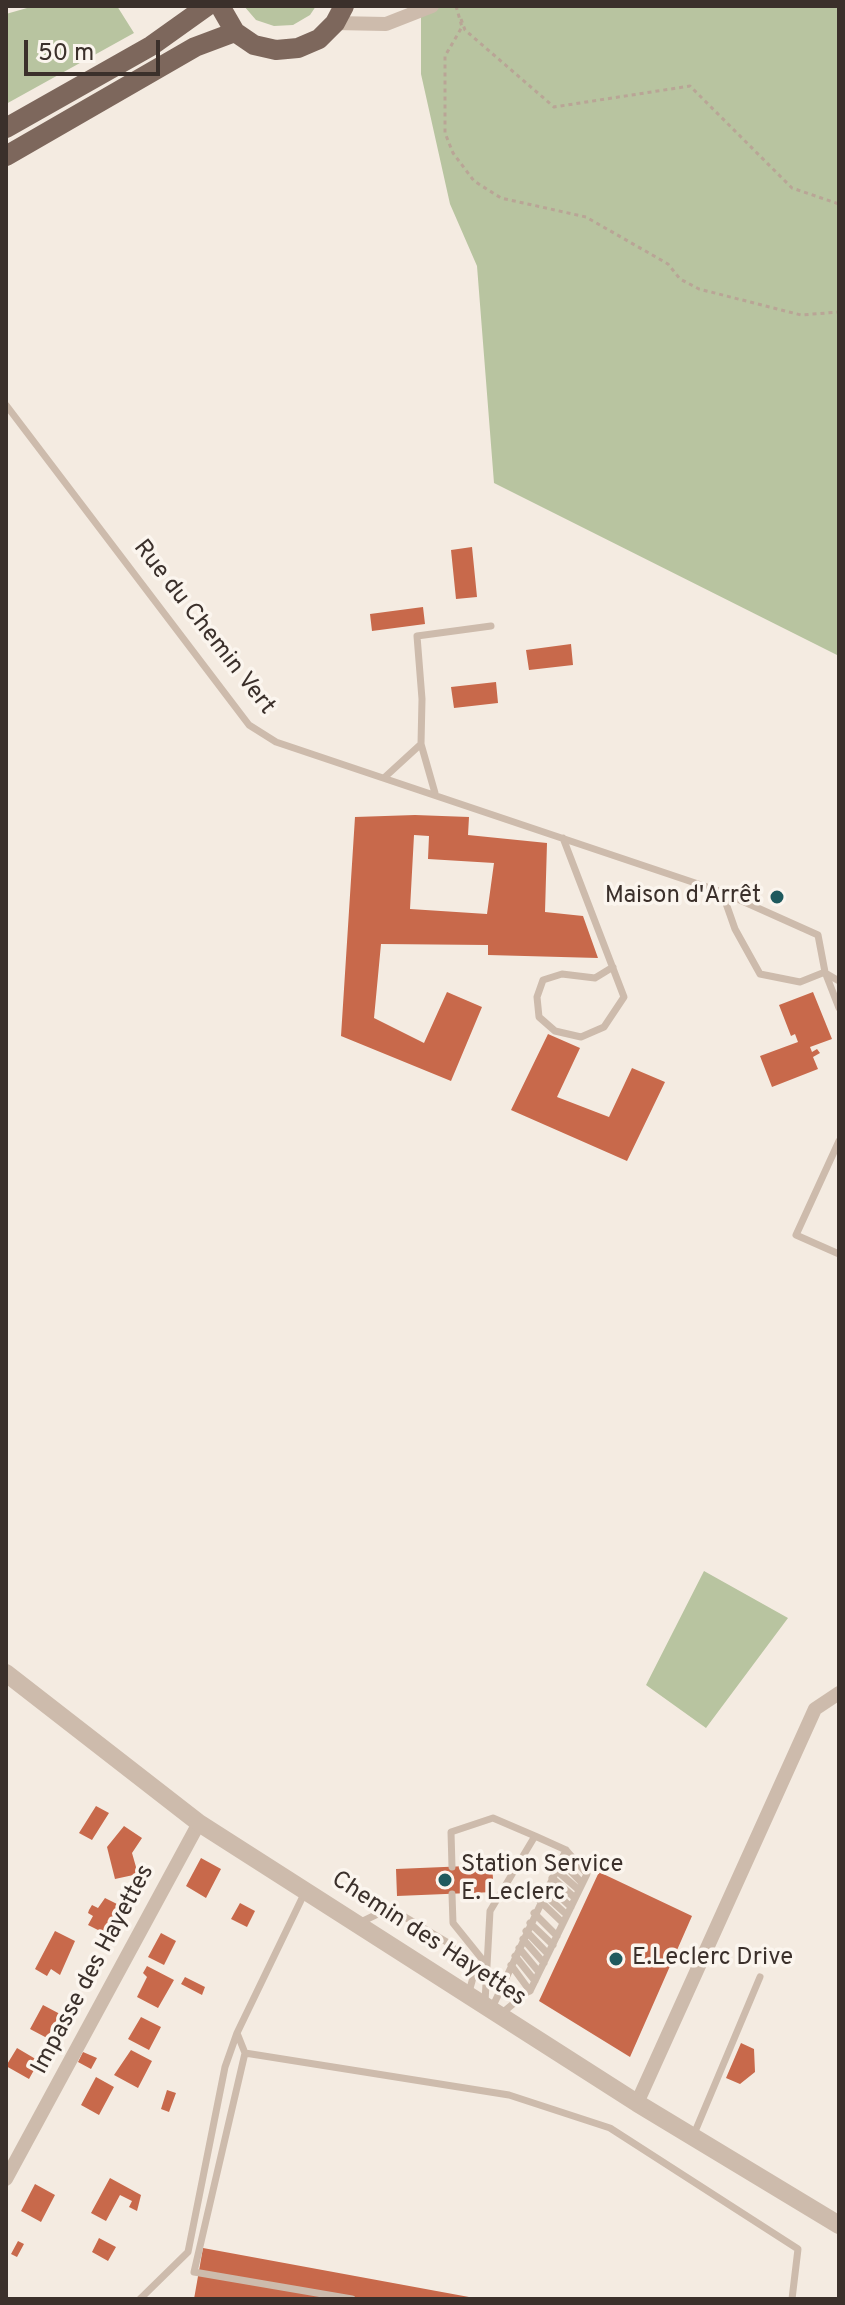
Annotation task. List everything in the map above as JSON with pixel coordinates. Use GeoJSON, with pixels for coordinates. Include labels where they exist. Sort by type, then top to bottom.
{"type":"FeatureCollection","features":[{"type":"Feature","properties":{"kind":"main road"},"geometry":{"type":"LineString","coordinates":[[6,128],[151,46],[207,6]]}},
{"type":"Feature","properties":{"kind":"main road"},"geometry":{"type":"LineString","coordinates":[[220,6],[235,32],[254,45],[276,50],[308,44],[339,15]]}},
{"type":"Feature","properties":{"kind":"main road"},"geometry":{"type":"LineString","coordinates":[[9,155],[195,47],[235,32]]}},
{"type":"Feature","properties":{"kind":"street"},"geometry":{"type":"LineString","coordinates":[[339,15],[386,24],[432,6]]}},
{"type":"Feature","properties":{"kind":"street","name":"Chemin des Hayettes"},"geometry":{"type":"LineString","coordinates":[[6,1673],[199,1823],[637,2103],[839,2225]]}},
{"type":"Feature","properties":{"kind":"street"},"geometry":{"type":"LineString","coordinates":[[637,2103],[815,1709],[839,1693]]}},
{"type":"Feature","properties":{"kind":"street","name":"Impasse des Hayettes"},"geometry":{"type":"LineString","coordinates":[[6,2179],[199,1823]]}},
{"type":"Feature","properties":{"kind":"lane","name":"Rue du Chemin Vert"},"geometry":{"type":"LineString","coordinates":[[6,405],[249,725],[276,742],[722,892],[818,935],[825,972]]}},
{"type":"Feature","properties":{"kind":"lane"},"geometry":{"type":"LineString","coordinates":[[435,793],[421,744],[422,699],[417,636],[491,626]]}},
{"type":"Feature","properties":{"kind":"lane"},"geometry":{"type":"LineString","coordinates":[[385,777],[421,744]]}},
{"type":"Feature","properties":{"kind":"lane"},"geometry":{"type":"LineString","coordinates":[[563,838],[613,967],[624,997],[604,1027],[581,1037],[555,1031],[539,1017],[537,997],[543,980],[562,974],[595,978],[613,967]]}},
{"type":"Feature","properties":{"kind":"lane"},"geometry":{"type":"LineString","coordinates":[[722,892],[735,929],[760,974],[800,982],[825,972]]}},
{"type":"Feature","properties":{"kind":"lane"},"geometry":{"type":"LineString","coordinates":[[825,972],[839,981]]}},
{"type":"Feature","properties":{"kind":"lane"},"geometry":{"type":"LineString","coordinates":[[825,972],[839,1008]]}},
{"type":"Feature","properties":{"kind":"lane"},"geometry":{"type":"LineString","coordinates":[[839,1141],[796,1235],[839,1254]]}},
{"type":"Feature","properties":{"kind":"lane"},"geometry":{"type":"LineString","coordinates":[[452,1867],[451,1832],[493,1818],[566,1850],[587,1874],[530,1991],[486,2006]]}},
{"type":"Feature","properties":{"kind":"lane"},"geometry":{"type":"LineString","coordinates":[[486,2006],[490,1911],[535,1836]]}},
{"type":"Feature","properties":{"kind":"lane"},"geometry":{"type":"LineString","coordinates":[[486,2006],[511,1965],[566,1850]]}},
{"type":"Feature","properties":{"kind":"lane"},"geometry":{"type":"LineString","coordinates":[[561,1861],[579,1890]]}},
{"type":"Feature","properties":{"kind":"lane"},"geometry":{"type":"LineString","coordinates":[[552,1878],[579,1890]]}},
{"type":"Feature","properties":{"kind":"lane"},"geometry":{"type":"LineString","coordinates":[[552,1878],[571,1907]]}},
{"type":"Feature","properties":{"kind":"lane"},"geometry":{"type":"LineString","coordinates":[[140,2299],[188,2252],[225,2067],[237,2033],[306,1889]]}},
{"type":"Feature","properties":{"kind":"lane"},"geometry":{"type":"LineString","coordinates":[[452,1894],[453,1923],[486,1964]]}},
{"type":"Feature","properties":{"kind":"lane"},"geometry":{"type":"LineString","coordinates":[[542,1898],[565,1919]]}},
{"type":"Feature","properties":{"kind":"lane"},"geometry":{"type":"LineString","coordinates":[[359,1923],[390,1908],[450,1944],[474,1974],[486,2006]]}},
{"type":"Feature","properties":{"kind":"lane"},"geometry":{"type":"LineString","coordinates":[[534,1913],[557,1936]]}},
{"type":"Feature","properties":{"kind":"lane"},"geometry":{"type":"LineString","coordinates":[[526,1931],[553,1945]]}},
{"type":"Feature","properties":{"kind":"lane"},"geometry":{"type":"LineString","coordinates":[[526,1931],[548,1954]]}},
{"type":"Feature","properties":{"kind":"lane"},"geometry":{"type":"LineString","coordinates":[[526,1931],[544,1963]]}},
{"type":"Feature","properties":{"kind":"lane"},"geometry":{"type":"LineString","coordinates":[[519,1948],[539,1972]]}},
{"type":"Feature","properties":{"kind":"lane"},"geometry":{"type":"LineString","coordinates":[[515,1956],[535,1981]]}},
{"type":"Feature","properties":{"kind":"lane"},"geometry":{"type":"LineString","coordinates":[[511,1965],[530,1991]]}},
{"type":"Feature","properties":{"kind":"lane"},"geometry":{"type":"LineString","coordinates":[[692,2137],[760,1977]]}},
{"type":"Feature","properties":{"kind":"lane"},"geometry":{"type":"LineString","coordinates":[[237,2033],[245,2053],[194,2272],[352,2299]]}},
{"type":"Feature","properties":{"kind":"lane"},"geometry":{"type":"LineString","coordinates":[[245,2053],[509,2095],[610,2128],[798,2249],[792,2299]]}},
{"type":"Feature","properties":{"kind":"path"},"geometry":{"type":"LineString","coordinates":[[456,6],[465,30],[554,107],[690,86],[792,188],[839,204]]}},
{"type":"Feature","properties":{"kind":"path"},"geometry":{"type":"LineString","coordinates":[[456,6],[462,27],[445,56],[445,133],[453,153],[474,181],[501,198],[586,217],[668,264],[680,279],[699,289],[801,315],[839,312]]}},
{"type":"Feature","properties":{"kind":"green space"},"geometry":{"type":"Polygon","coordinates":[[[34,6],[117,6],[134,33],[6,104],[6,14],[34,6]]]}},
{"type":"Feature","properties":{"kind":"green space"},"geometry":{"type":"Polygon","coordinates":[[[244,6],[316,6],[310,15],[293,25],[274,26],[256,20],[244,6]]]}},
{"type":"Feature","properties":{"kind":"green space"},"geometry":{"type":"Polygon","coordinates":[[[421,6],[839,6],[839,656],[494,483],[477,266],[450,204],[421,74],[421,6]]]}},
{"type":"Feature","properties":{"kind":"green space"},"geometry":{"type":"Polygon","coordinates":[[[704,1571],[788,1618],[706,1728],[646,1685],[704,1571]]]}},
{"type":"Feature","properties":{"kind":"building"},"geometry":{"type":"Polygon","coordinates":[[[472,547],[477,597],[456,599],[451,550],[472,547]]]}},
{"type":"Feature","properties":{"kind":"building"},"geometry":{"type":"Polygon","coordinates":[[[423,607],[425,624],[372,631],[370,614],[423,607]]]}},
{"type":"Feature","properties":{"kind":"building"},"geometry":{"type":"Polygon","coordinates":[[[571,644],[573,665],[529,670],[526,650],[571,644]]]}},
{"type":"Feature","properties":{"kind":"building"},"geometry":{"type":"Polygon","coordinates":[[[496,682],[498,703],[454,708],[451,687],[496,682]]]}},
{"type":"Feature","properties":{"kind":"building"},"geometry":{"type":"Polygon","coordinates":[[[355,817],[469,817],[468,835],[547,843],[545,912],[583,916],[598,958],[488,955],[488,945],[381,944],[374,1018],[424,1043],[447,992],[482,1007],[451,1081],[341,1036],[355,817]],[[414,835],[410,909],[487,914],[494,863],[428,859],[429,836],[414,835]]]}},
{"type":"Feature","properties":{"kind":"building"},"geometry":{"type":"Polygon","coordinates":[[[813,992],[832,1039],[810,1047],[812,1052],[817,1049],[820,1053],[813,1057],[818,1069],[772,1087],[760,1056],[798,1042],[795,1034],[791,1036],[779,1005],[813,992]]]}},
{"type":"Feature","properties":{"kind":"building"},"geometry":{"type":"Polygon","coordinates":[[[548,1034],[580,1048],[557,1097],[609,1117],[632,1068],[665,1082],[627,1161],[511,1110],[548,1034]]]}},
{"type":"Feature","properties":{"kind":"building"},"geometry":{"type":"Polygon","coordinates":[[[96,1806],[109,1813],[92,1840],[79,1833],[96,1806]]]}},
{"type":"Feature","properties":{"kind":"building"},"geometry":{"type":"Polygon","coordinates":[[[124,1826],[142,1838],[132,1853],[138,1874],[115,1879],[107,1847],[124,1826]]]}},
{"type":"Feature","properties":{"kind":"building"},"geometry":{"type":"Polygon","coordinates":[[[201,1858],[221,1869],[206,1898],[186,1886],[201,1858]]]}},
{"type":"Feature","properties":{"kind":"building","name":"Station Service E. Leclerc"},"geometry":{"type":"Polygon","coordinates":[[[492,1865],[494,1892],[397,1896],[396,1869],[492,1865]]]}},
{"type":"Feature","properties":{"kind":"building","name":"E.Leclerc Drive"},"geometry":{"type":"Polygon","coordinates":[[[599,1872],[692,1916],[630,2057],[539,2001],[599,1872]]]}},
{"type":"Feature","properties":{"kind":"building"},"geometry":{"type":"Polygon","coordinates":[[[105,1898],[123,1907],[110,1936],[88,1925],[93,1916],[88,1913],[92,1905],[98,1908],[105,1898]]]}},
{"type":"Feature","properties":{"kind":"building"},"geometry":{"type":"Polygon","coordinates":[[[240,1903],[255,1911],[247,1927],[231,1919],[240,1903]]]}},
{"type":"Feature","properties":{"kind":"building"},"geometry":{"type":"Polygon","coordinates":[[[55,1931],[75,1941],[60,1975],[51,1969],[47,1976],[35,1969],[55,1931]]]}},
{"type":"Feature","properties":{"kind":"building"},"geometry":{"type":"Polygon","coordinates":[[[161,1933],[176,1941],[164,1965],[148,1957],[161,1933]]]}},
{"type":"Feature","properties":{"kind":"building"},"geometry":{"type":"Polygon","coordinates":[[[147,1966],[174,1980],[158,2008],[137,1997],[147,1977],[143,1973],[147,1966]]]}},
{"type":"Feature","properties":{"kind":"building"},"geometry":{"type":"Polygon","coordinates":[[[185,1977],[205,1987],[202,1995],[181,1984],[185,1977]]]}},
{"type":"Feature","properties":{"kind":"building"},"geometry":{"type":"Polygon","coordinates":[[[43,2005],[60,2014],[47,2038],[30,2029],[43,2005]]]}},
{"type":"Feature","properties":{"kind":"building"},"geometry":{"type":"Polygon","coordinates":[[[141,2017],[161,2027],[149,2050],[128,2039],[141,2017]]]}},
{"type":"Feature","properties":{"kind":"building"},"geometry":{"type":"Polygon","coordinates":[[[741,2043],[754,2049],[755,2072],[740,2084],[726,2078],[741,2043]]]}},
{"type":"Feature","properties":{"kind":"building"},"geometry":{"type":"Polygon","coordinates":[[[17,2048],[39,2061],[29,2079],[6,2066],[17,2048]]]}},
{"type":"Feature","properties":{"kind":"building"},"geometry":{"type":"Polygon","coordinates":[[[131,2050],[152,2061],[138,2088],[114,2075],[131,2050]]]}},
{"type":"Feature","properties":{"kind":"building"},"geometry":{"type":"Polygon","coordinates":[[[83,2052],[97,2058],[91,2069],[78,2062],[83,2052]]]}},
{"type":"Feature","properties":{"kind":"building"},"geometry":{"type":"Polygon","coordinates":[[[96,2077],[114,2087],[99,2115],[81,2105],[96,2077]]]}},
{"type":"Feature","properties":{"kind":"building"},"geometry":{"type":"Polygon","coordinates":[[[167,2090],[176,2093],[169,2112],[161,2109],[167,2090]]]}},
{"type":"Feature","properties":{"kind":"building"},"geometry":{"type":"Polygon","coordinates":[[[110,2178],[141,2195],[137,2211],[129,2207],[132,2201],[120,2195],[106,2221],[91,2213],[110,2178]]]}},
{"type":"Feature","properties":{"kind":"building"},"geometry":{"type":"Polygon","coordinates":[[[35,2184],[55,2195],[41,2222],[21,2211],[35,2184]]]}},
{"type":"Feature","properties":{"kind":"building"},"geometry":{"type":"Polygon","coordinates":[[[99,2238],[116,2247],[108,2261],[92,2252],[99,2238]]]}},
{"type":"Feature","properties":{"kind":"building"},"geometry":{"type":"Polygon","coordinates":[[[18,2241],[24,2244],[17,2257],[11,2254],[18,2241]]]}},
{"type":"Feature","properties":{"kind":"building"},"geometry":{"type":"Polygon","coordinates":[[[203,2248],[469,2297],[469,2299],[194,2299],[203,2248]]]}},
{"type":"Feature","properties":{"kind":"place","name":"Maison d'Arrêt"},"geometry":{"type":"Point","coordinates":[777,897]}},
{"type":"Feature","properties":{"kind":"place","name":"Station Service E. Leclerc"},"geometry":{"type":"Point","coordinates":[445,1880]}},
{"type":"Feature","properties":{"kind":"place","name":"E.Leclerc Drive"},"geometry":{"type":"Point","coordinates":[616,1959]}}]}
